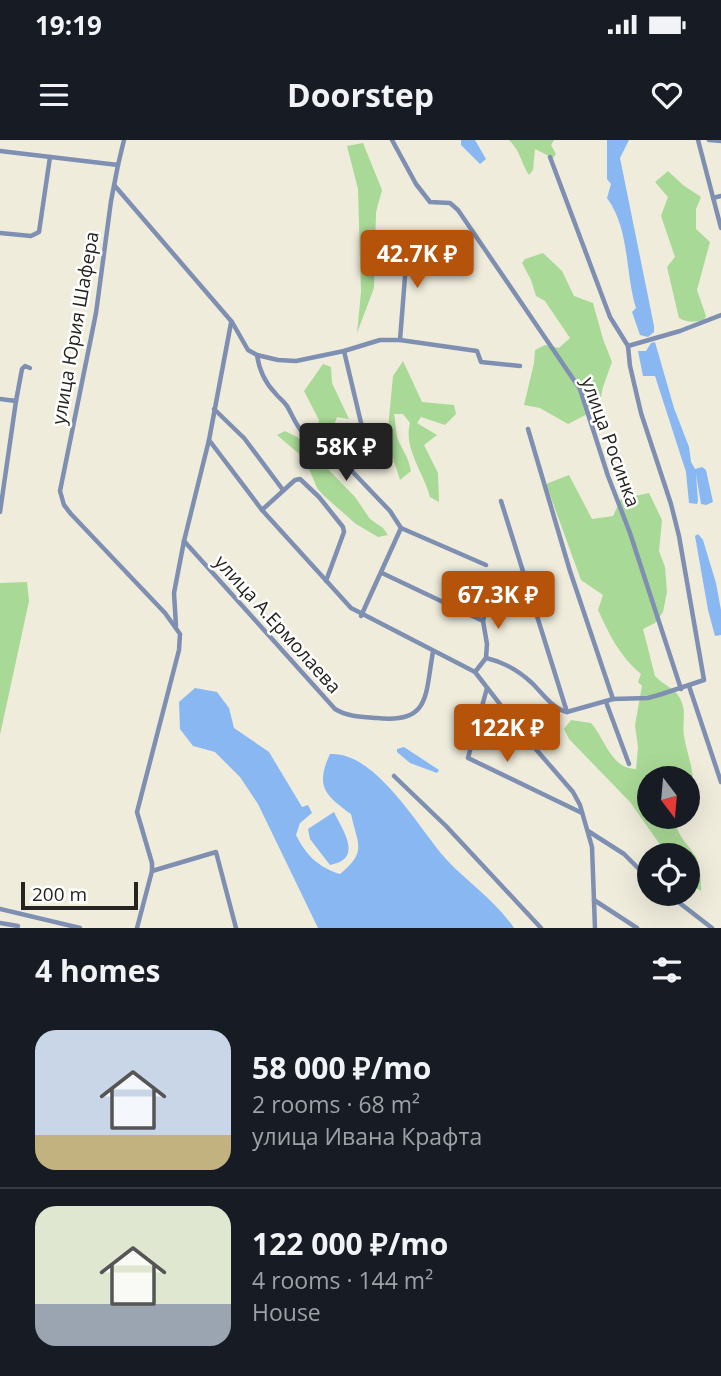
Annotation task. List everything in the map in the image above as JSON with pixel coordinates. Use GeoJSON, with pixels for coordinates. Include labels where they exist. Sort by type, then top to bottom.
{"type":"FeatureCollection","features":[{"type":"Feature","properties":{"kind":"street","name":"улица Юрия Шафера"},"geometry":{"type":"LineString","coordinates":[[124,140],[114,185],[96,313],[60,495],[71,514],[164,613]]}},
{"type":"Feature","properties":{"kind":"street","name":"улица Росинка"},"geometry":{"type":"LineString","coordinates":[[392,140],[415,184],[430,202],[450,203],[458,210],[580,389],[681,689]]}},
{"type":"Feature","properties":{"kind":"street"},"geometry":{"type":"LineString","coordinates":[[698,140],[721,228]]}},
{"type":"Feature","properties":{"kind":"street"},"geometry":{"type":"LineString","coordinates":[[709,140],[721,141]]}},
{"type":"Feature","properties":{"kind":"street"},"geometry":{"type":"LineString","coordinates":[[0,152],[118,165]]}},
{"type":"Feature","properties":{"kind":"street"},"geometry":{"type":"LineString","coordinates":[[0,233],[31,236],[40,232],[50,157]]}},
{"type":"Feature","properties":{"kind":"street"},"geometry":{"type":"LineString","coordinates":[[486,658],[514,669],[559,710],[567,712],[613,699],[648,698],[702,682],[705,676],[679,536],[642,413],[630,366],[628,346],[610,317],[550,157]]}},
{"type":"Feature","properties":{"kind":"street"},"geometry":{"type":"LineString","coordinates":[[114,185],[232,322],[248,350],[257,355],[296,361],[380,340],[400,340],[477,351],[481,362],[520,366]]}},
{"type":"Feature","properties":{"kind":"street"},"geometry":{"type":"LineString","coordinates":[[713,198],[721,196]]}},
{"type":"Feature","properties":{"kind":"street"},"geometry":{"type":"LineString","coordinates":[[400,340],[408,239]]}},
{"type":"Feature","properties":{"kind":"street"},"geometry":{"type":"LineString","coordinates":[[628,346],[680,331],[721,315]]}},
{"type":"Feature","properties":{"kind":"street"},"geometry":{"type":"LineString","coordinates":[[176,627],[174,593],[209,440],[232,322]]}},
{"type":"Feature","properties":{"kind":"street"},"geometry":{"type":"LineString","coordinates":[[257,355],[259,368],[265,379],[288,408],[293,420],[304,434],[313,440],[324,442],[361,430],[362,427],[344,351]]}},
{"type":"Feature","properties":{"kind":"street"},"geometry":{"type":"LineString","coordinates":[[0,512],[22,369],[25,366],[30,368]]}},
{"type":"Feature","properties":{"kind":"street"},"geometry":{"type":"LineString","coordinates":[[0,399],[16,401]]}},
{"type":"Feature","properties":{"kind":"street"},"geometry":{"type":"LineString","coordinates":[[214,409],[244,438],[283,490]]}},
{"type":"Feature","properties":{"kind":"street"},"geometry":{"type":"LineString","coordinates":[[528,429],[570,571],[613,699]]}},
{"type":"Feature","properties":{"kind":"street"},"geometry":{"type":"LineString","coordinates":[[209,440],[262,510],[351,608],[475,672],[573,792],[588,831],[594,870],[594,928]]}},
{"type":"Feature","properties":{"kind":"street"},"geometry":{"type":"LineString","coordinates":[[324,442],[390,511],[401,528],[486,565]]}},
{"type":"Feature","properties":{"kind":"street"},"geometry":{"type":"LineString","coordinates":[[262,510],[295,480],[303,480],[342,527],[343,537],[326,581]]}},
{"type":"Feature","properties":{"kind":"street"},"geometry":{"type":"LineString","coordinates":[[501,501],[567,712]]}},
{"type":"Feature","properties":{"kind":"street"},"geometry":{"type":"LineString","coordinates":[[361,615],[401,528]]}},
{"type":"Feature","properties":{"kind":"street","name":"улица А.Ермолаева"},"geometry":{"type":"LineString","coordinates":[[184,541],[335,709],[344,715],[395,720],[406,719],[415,714],[424,700],[433,652]]}},
{"type":"Feature","properties":{"kind":"street"},"geometry":{"type":"LineString","coordinates":[[382,573],[484,621]]}},
{"type":"Feature","properties":{"kind":"street"},"geometry":{"type":"LineString","coordinates":[[475,672],[486,658],[484,621],[488,601]]}},
{"type":"Feature","properties":{"kind":"street"},"geometry":{"type":"LineString","coordinates":[[137,928],[152,863],[137,812],[179,650],[180,634],[164,613],[175,607]]}},
{"type":"Feature","properties":{"kind":"street"},"geometry":{"type":"LineString","coordinates":[[689,686],[721,782]]}},
{"type":"Feature","properties":{"kind":"street"},"geometry":{"type":"LineString","coordinates":[[487,688],[468,758],[583,814]]}},
{"type":"Feature","properties":{"kind":"street"},"geometry":{"type":"LineString","coordinates":[[606,702],[629,764]]}},
{"type":"Feature","properties":{"kind":"street"},"geometry":{"type":"LineString","coordinates":[[394,776],[446,826],[541,928]]}},
{"type":"Feature","properties":{"kind":"street"},"geometry":{"type":"LineString","coordinates":[[588,831],[624,854],[637,867]]}},
{"type":"Feature","properties":{"kind":"street"},"geometry":{"type":"LineString","coordinates":[[152,871],[216,852],[236,928]]}},
{"type":"Feature","properties":{"kind":"street"},"geometry":{"type":"LineString","coordinates":[[594,900],[637,928]]}},
{"type":"Feature","properties":{"kind":"street"},"geometry":{"type":"LineString","coordinates":[[684,906],[712,928]]}},
{"type":"Feature","properties":{"kind":"street"},"geometry":{"type":"LineString","coordinates":[[0,909],[56,925],[80,928]]}},
{"type":"Feature","properties":{"kind":"street"},"geometry":{"type":"LineString","coordinates":[[0,923],[18,927],[20,914]]}},
{"type":"Feature","properties":{"kind":"green space"},"geometry":{"type":"Polygon","coordinates":[[[509,140],[554,140],[551,145],[556,154],[553,158],[535,149],[533,170],[529,175],[516,148],[509,140]]]}},
{"type":"Feature","properties":{"kind":"green space"},"geometry":{"type":"Polygon","coordinates":[[[363,143],[382,190],[376,212],[374,288],[357,333],[361,292],[358,189],[347,146],[363,143]]]}},
{"type":"Feature","properties":{"kind":"green space"},"geometry":{"type":"Polygon","coordinates":[[[668,171],[701,197],[696,209],[696,229],[710,242],[697,290],[706,316],[704,320],[691,322],[679,318],[667,267],[675,257],[661,216],[668,197],[655,182],[668,171]]]}},
{"type":"Feature","properties":{"kind":"green space"},"geometry":{"type":"Polygon","coordinates":[[[543,253],[562,271],[574,296],[593,303],[612,362],[599,408],[568,424],[540,408],[524,405],[535,350],[545,345],[559,348],[570,338],[545,301],[536,296],[522,263],[525,259],[543,253]]]}},
{"type":"Feature","properties":{"kind":"green space"},"geometry":{"type":"Polygon","coordinates":[[[403,361],[422,402],[454,405],[456,414],[445,425],[421,417],[417,423],[437,435],[424,445],[438,473],[439,502],[430,497],[409,442],[410,423],[403,414],[394,414],[396,433],[411,471],[400,480],[387,439],[393,376],[403,361]]]}},
{"type":"Feature","properties":{"kind":"green space"},"geometry":{"type":"Polygon","coordinates":[[[323,364],[331,367],[332,383],[349,419],[337,417],[332,431],[317,436],[319,420],[304,391],[323,364]]]}},
{"type":"Feature","properties":{"kind":"green space"},"geometry":{"type":"Polygon","coordinates":[[[285,431],[297,437],[355,497],[370,519],[388,535],[378,537],[356,524],[323,495],[317,488],[305,459],[277,435],[285,431]]]}},
{"type":"Feature","properties":{"kind":"green space"},"geometry":{"type":"Polygon","coordinates":[[[569,475],[592,519],[613,516],[621,499],[649,493],[662,520],[659,551],[665,567],[667,592],[663,612],[655,623],[643,629],[655,676],[674,691],[682,703],[684,736],[691,766],[637,766],[637,812],[569,739],[564,729],[571,720],[591,723],[614,758],[620,764],[636,769],[638,747],[635,725],[642,686],[638,682],[641,674],[621,653],[602,619],[598,610],[603,595],[581,580],[546,484],[569,475]]]}},
{"type":"Feature","properties":{"kind":"green space"},"geometry":{"type":"Polygon","coordinates":[[[27,582],[29,601],[0,735],[0,583],[27,582]]]}},
{"type":"Feature","properties":{"kind":"green space"},"geometry":{"type":"Polygon","coordinates":[[[650,830],[678,830],[686,843],[659,843],[650,830]]]}},
{"type":"Feature","properties":{"kind":"water"},"geometry":{"type":"Polygon","coordinates":[[[461,140],[475,140],[486,159],[480,164],[461,145],[461,140]]]}},
{"type":"Feature","properties":{"kind":"water"},"geometry":{"type":"Polygon","coordinates":[[[607,140],[629,140],[620,158],[654,326],[654,332],[648,337],[640,335],[632,312],[636,308],[620,223],[607,198],[611,184],[607,179],[607,140]]]}},
{"type":"Feature","properties":{"kind":"water"},"geometry":{"type":"Polygon","coordinates":[[[655,342],[674,408],[689,447],[691,462],[695,469],[702,467],[706,470],[713,502],[706,505],[701,504],[696,474],[698,501],[697,504],[689,503],[686,472],[655,376],[643,376],[638,351],[646,351],[651,343],[655,342]]]}},
{"type":"Feature","properties":{"kind":"water"},"geometry":{"type":"Polygon","coordinates":[[[698,534],[703,540],[716,583],[721,610],[721,635],[715,636],[708,610],[695,536],[698,534]]]}},
{"type":"Feature","properties":{"kind":"water"},"geometry":{"type":"Polygon","coordinates":[[[195,688],[217,692],[229,708],[234,728],[269,752],[302,807],[308,805],[312,813],[300,823],[296,835],[304,849],[319,864],[340,874],[357,853],[358,841],[351,814],[329,795],[323,782],[330,754],[347,756],[380,778],[446,859],[514,928],[318,928],[258,804],[240,777],[215,752],[193,746],[180,729],[179,702],[195,688]]]}},
{"type":"Feature","properties":{"kind":"water"},"geometry":{"type":"Polygon","coordinates":[[[404,747],[439,770],[437,773],[410,763],[397,752],[397,749],[404,747]]]}},
{"type":"Feature","properties":{"kind":"water"},"geometry":{"type":"Polygon","coordinates":[[[334,812],[346,836],[349,851],[340,862],[330,865],[310,839],[308,829],[334,812]]]}}]}
